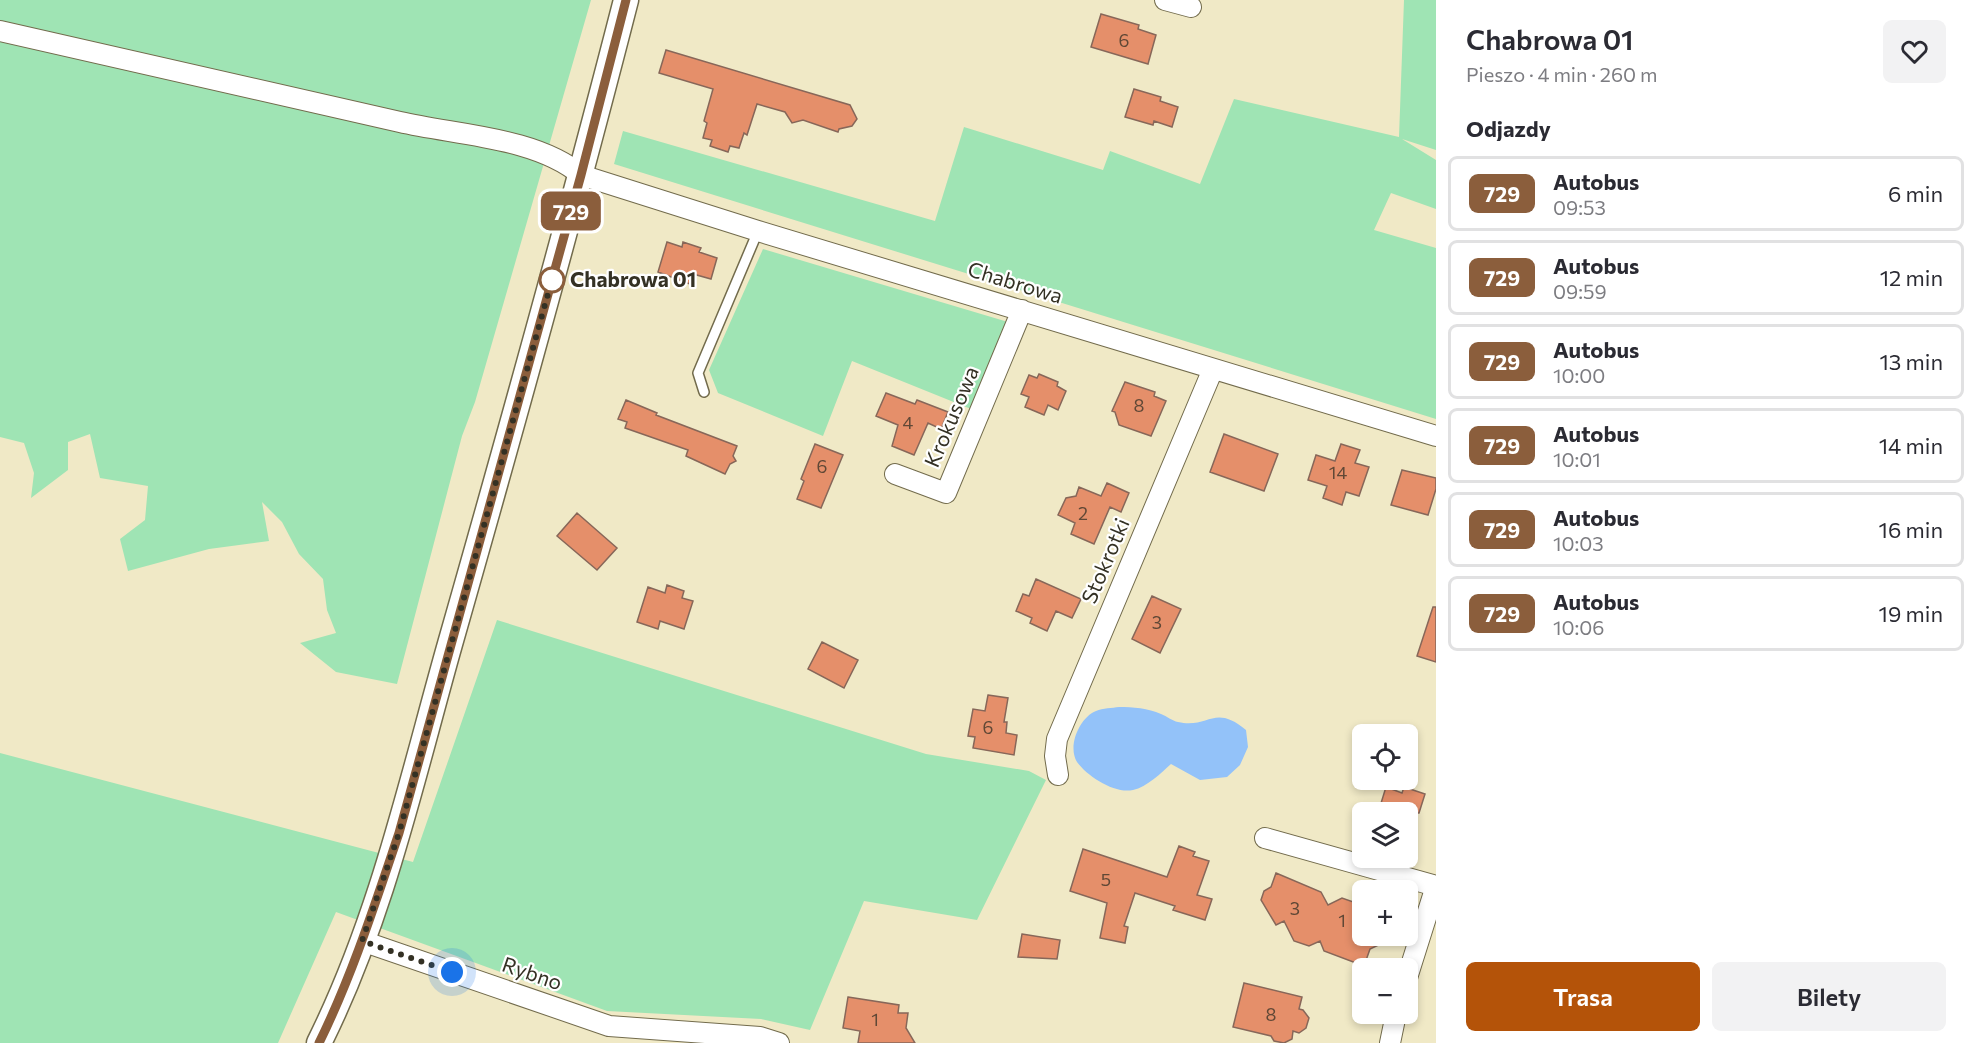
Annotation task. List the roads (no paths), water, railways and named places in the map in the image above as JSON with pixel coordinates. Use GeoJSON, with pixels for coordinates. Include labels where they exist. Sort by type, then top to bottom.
{"type":"FeatureCollection","features":[{"type":"Feature","properties":{"kind":"street"},"geometry":{"type":"LineString","coordinates":[[319,1043],[335,1010],[362,941],[399,833],[581,175],[626,0]]}},
{"type":"Feature","properties":{"kind":"street"},"geometry":{"type":"LineString","coordinates":[[1165,0],[1191,7]]}},
{"type":"Feature","properties":{"kind":"street","name":"Chabrowa"},"geometry":{"type":"LineString","coordinates":[[0,31],[403,123],[503,141],[565,162],[581,175],[758,231],[1436,435]]}},
{"type":"Feature","properties":{"kind":"street","name":"Krokusowa"},"geometry":{"type":"LineString","coordinates":[[895,474],[946,493],[1022,310]]}},
{"type":"Feature","properties":{"kind":"street","name":"Stokrotki"},"geometry":{"type":"LineString","coordinates":[[1058,775],[1055,756],[1056,739],[1213,369]]}},
{"type":"Feature","properties":{"kind":"street"},"geometry":{"type":"LineString","coordinates":[[1264,838],[1436,886],[1413,958]]}},
{"type":"Feature","properties":{"kind":"street","name":"Rybno"},"geometry":{"type":"LineString","coordinates":[[362,941],[609,1026],[655,1036],[760,1036],[779,1043]]}},
{"type":"Feature","properties":{"kind":"street"},"geometry":{"type":"LineString","coordinates":[[1390,1043],[1394,1024]]}},
{"type":"Feature","properties":{"kind":"lane"},"geometry":{"type":"LineString","coordinates":[[704,392],[698,373],[758,231]]}},
{"type":"Feature","properties":{"kind":"water"},"geometry":{"type":"Polygon","coordinates":[[[1119,707],[1146,709],[1176,721],[1189,723],[1219,717],[1226,718],[1246,730],[1248,747],[1240,765],[1227,777],[1200,780],[1171,764],[1143,786],[1133,790],[1126,791],[1110,787],[1088,773],[1077,762],[1074,755],[1074,740],[1080,726],[1090,714],[1102,709],[1119,707]]]}},
{"type":"Feature","properties":{"kind":"place","name":"Chabrowa 01"},"geometry":{"type":"Point","coordinates":[552,280]}}]}
